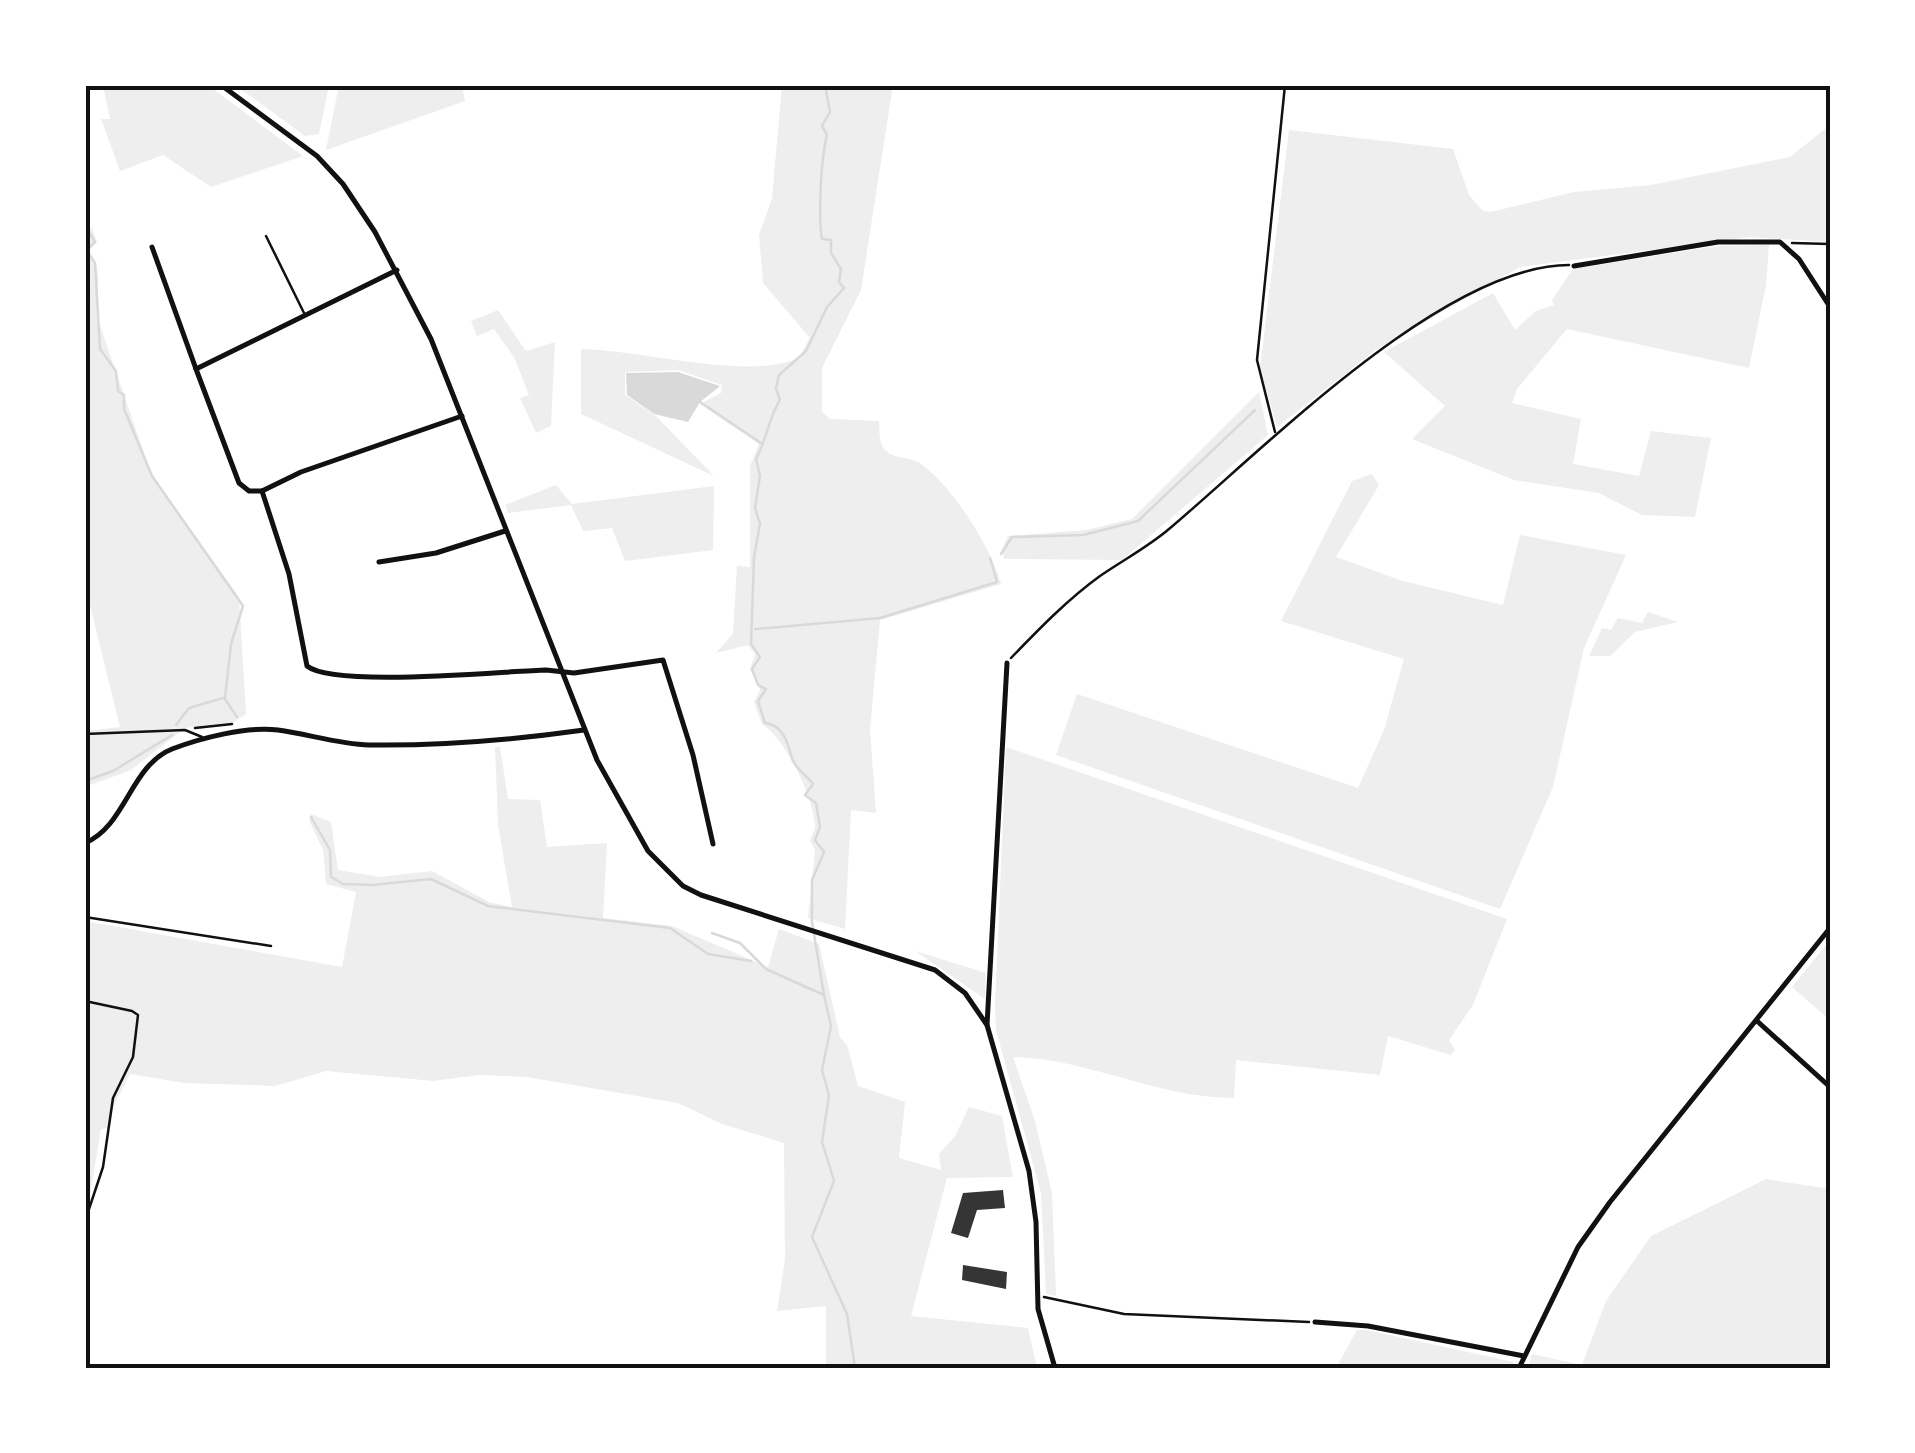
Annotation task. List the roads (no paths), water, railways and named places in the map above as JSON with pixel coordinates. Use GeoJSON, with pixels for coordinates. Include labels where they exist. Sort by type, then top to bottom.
{"type":"FeatureCollection","features":[{"type":"Feature","properties":{"kind":"street"},"geometry":{"type":"LineString","coordinates":[[220,85],[326,165],[355,200],[397,270],[422,318],[462,416],[584,730],[635,831],[665,870],[701,895],[935,970],[965,993],[987,1025],[1030,1171],[1036,1222],[1038,1309],[1055,1368]]}},
{"type":"Feature","properties":{"kind":"street"},"geometry":{"type":"LineString","coordinates":[[1574,266],[1718,242],[1780,242],[1798,259],[1830,307]]}},
{"type":"Feature","properties":{"kind":"street"},"geometry":{"type":"LineString","coordinates":[[152,247],[238,483],[248,491],[262,491],[301,472],[462,416]]}},
{"type":"Feature","properties":{"kind":"street"},"geometry":{"type":"LineString","coordinates":[[196,369],[397,270]]}},
{"type":"Feature","properties":{"kind":"street"},"geometry":{"type":"LineString","coordinates":[[262,491],[289,574],[303,656],[314,672],[348,677],[560,672],[663,660],[693,755],[713,844]]}},
{"type":"Feature","properties":{"kind":"street"},"geometry":{"type":"LineString","coordinates":[[379,562],[450,550],[505,531]]}},
{"type":"Feature","properties":{"kind":"street"},"geometry":{"type":"LineString","coordinates":[[987,1025],[1007,663]]}},
{"type":"Feature","properties":{"kind":"street"},"geometry":{"type":"LineString","coordinates":[[85,843],[112,823],[130,792],[158,758],[170,750],[246,731],[274,730],[368,745],[519,740],[584,730]]}},
{"type":"Feature","properties":{"kind":"street"},"geometry":{"type":"LineString","coordinates":[[1519,1368],[1578,1247],[1830,928]]}},
{"type":"Feature","properties":{"kind":"street"},"geometry":{"type":"LineString","coordinates":[[1758,1021],[1830,1086]]}},
{"type":"Feature","properties":{"kind":"street"},"geometry":{"type":"LineString","coordinates":[[1315,1322],[1368,1326],[1524,1356]]}},
{"type":"Feature","properties":{"kind":"lane"},"geometry":{"type":"LineString","coordinates":[[266,236],[306,315]]}},
{"type":"Feature","properties":{"kind":"lane"},"geometry":{"type":"LineString","coordinates":[[85,734],[185,730],[209,740]]}},
{"type":"Feature","properties":{"kind":"lane"},"geometry":{"type":"LineString","coordinates":[[85,917],[270,946]]}},
{"type":"Feature","properties":{"kind":"waterway"},"geometry":{"type":"LineString","coordinates":[[824,995],[812,922],[812,880],[824,852],[815,840],[820,827],[816,803],[805,795],[813,784],[793,761],[780,731],[765,723],[758,701],[766,689],[758,685],[752,669],[760,657],[751,644],[754,557],[760,524],[755,508],[760,476],[756,459],[780,400],[776,388],[779,375],[806,351],[827,307],[844,288],[839,282],[841,269],[831,253],[831,240],[822,239],[821,229],[827,135],[822,126],[830,112],[825,85]]}},
{"type":"Feature","properties":{"kind":"waterway"},"geometry":{"type":"LineString","coordinates":[[85,226],[95,242],[86,251],[95,263],[100,349],[116,371],[124,409],[152,476],[243,606],[231,644],[225,698]]}},
{"type":"Feature","properties":{"kind":"waterway"},"geometry":{"type":"LineString","coordinates":[[700,402],[761,443]]}},
{"type":"Feature","properties":{"kind":"waterway"},"geometry":{"type":"LineString","coordinates":[[1001,554],[1012,537],[1083,535],[1138,521],[1255,410]]}},
{"type":"Feature","properties":{"kind":"waterway"},"geometry":{"type":"LineString","coordinates":[[755,629],[880,618],[997,582],[990,558]]}},
{"type":"Feature","properties":{"kind":"waterway"},"geometry":{"type":"LineString","coordinates":[[176,725],[189,708],[223,698]]}},
{"type":"Feature","properties":{"kind":"waterway"},"geometry":{"type":"LineString","coordinates":[[225,699],[237,717]]}},
{"type":"Feature","properties":{"kind":"waterway"},"geometry":{"type":"LineString","coordinates":[[85,781],[113,771],[172,735]]}},
{"type":"Feature","properties":{"kind":"waterway"},"geometry":{"type":"LineString","coordinates":[[311,817],[330,850],[331,877],[343,884],[431,879],[488,906],[670,928],[708,954],[751,961]]}},
{"type":"Feature","properties":{"kind":"waterway"},"geometry":{"type":"LineString","coordinates":[[712,933],[740,943],[766,969],[824,995],[831,1026],[822,1070],[829,1095],[822,1142],[834,1181],[812,1237],[847,1314],[855,1368]]}}]}
